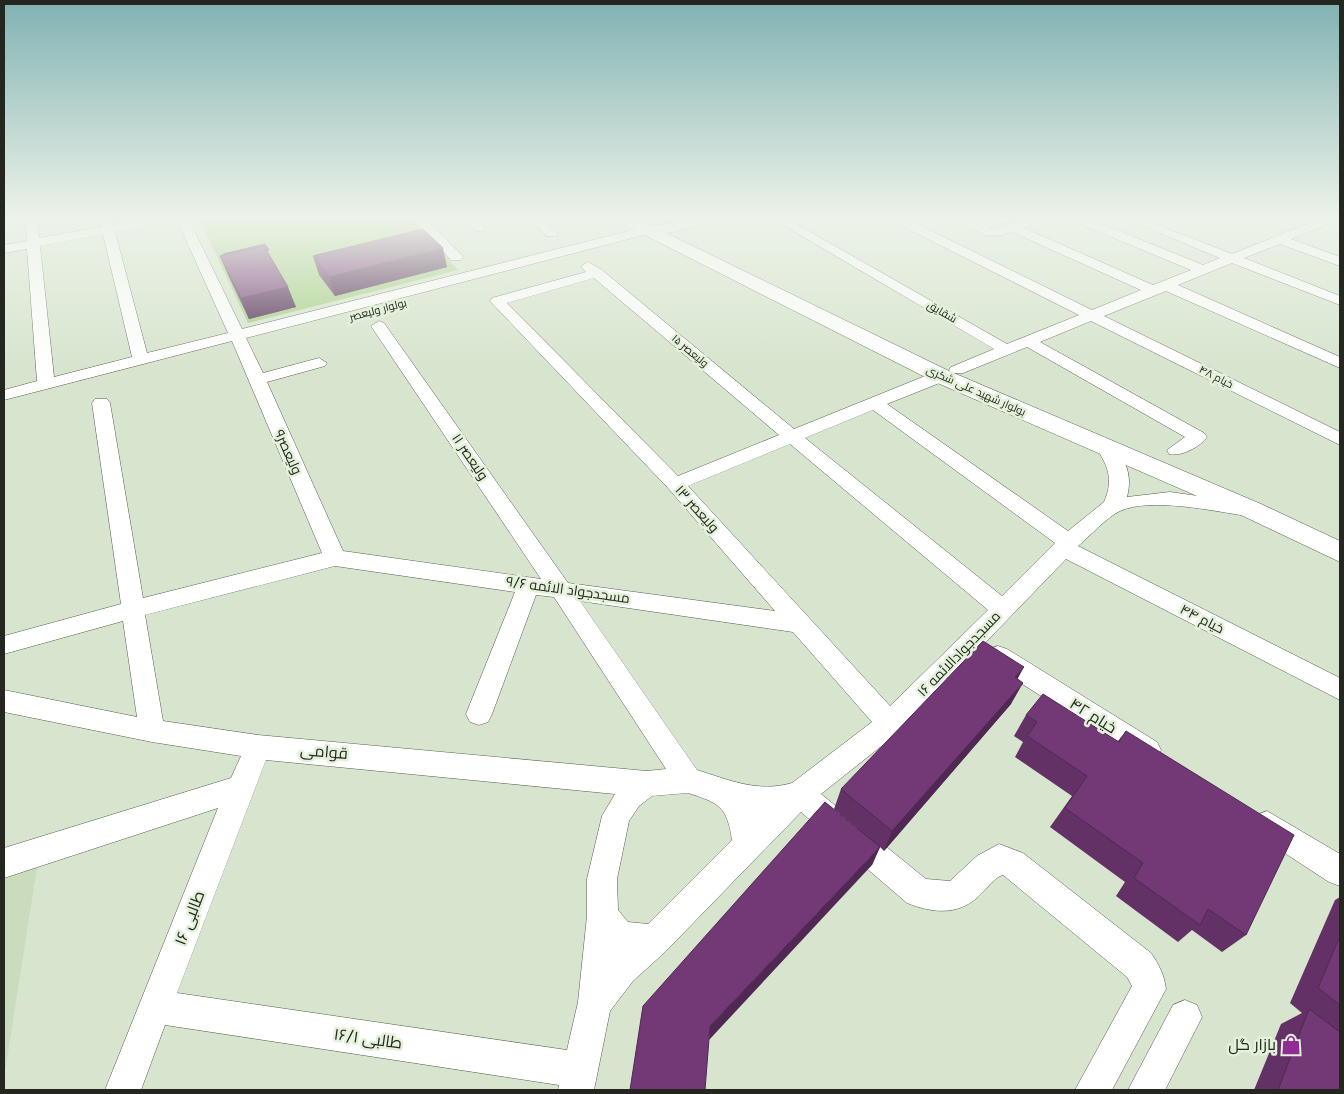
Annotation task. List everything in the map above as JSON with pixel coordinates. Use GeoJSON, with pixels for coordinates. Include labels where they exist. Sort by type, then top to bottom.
{"type":"FeatureCollection","features":[{"type":"Feature","properties":{"kind":"main road","name":"بولوار شهید علی شکری"},"geometry":{"type":"LineString","coordinates":[[734,267],[949,373],[1104,446],[1252,510],[1340,552]]}},
{"type":"Feature","properties":{"kind":"main road","name":"بولوار شهید علی شکری"},"geometry":{"type":"LineString","coordinates":[[949,373],[1340,535]]}},
{"type":"Feature","properties":{"kind":"street"},"geometry":{"type":"LineString","coordinates":[[35,267],[46,384]]}},
{"type":"Feature","properties":{"kind":"street"},"geometry":{"type":"LineString","coordinates":[[117,267],[141,360]]}},
{"type":"Feature","properties":{"kind":"street","name":"ولیعصر۹"},"geometry":{"type":"LineString","coordinates":[[205,267],[257,380],[335,558]]}},
{"type":"Feature","properties":{"kind":"street","name":"بولوار ولیعصر"},"geometry":{"type":"LineString","coordinates":[[4,408],[505,267]]}},
{"type":"Feature","properties":{"kind":"street","name":"شقایق"},"geometry":{"type":"LineString","coordinates":[[862,267],[1006,350]]}},
{"type":"Feature","properties":{"kind":"street","name":"خیام ۴۸"},"geometry":{"type":"LineString","coordinates":[[995,267],[1340,439]]}},
{"type":"Feature","properties":{"kind":"street"},"geometry":{"type":"LineString","coordinates":[[1116,267],[1159,288],[1340,363]]}},
{"type":"Feature","properties":{"kind":"street"},"geometry":{"type":"LineString","coordinates":[[1196,267],[1203,270]]}},
{"type":"Feature","properties":{"kind":"street"},"geometry":{"type":"LineString","coordinates":[[675,484],[1210,267]]}},
{"type":"Feature","properties":{"kind":"street"},"geometry":{"type":"LineString","coordinates":[[1255,267],[1340,301]]}},
{"type":"Feature","properties":{"kind":"street","name":"ولیعصر ۱۳"},"geometry":{"type":"LineString","coordinates":[[593,270],[497,301],[675,484],[890,724]]}},
{"type":"Feature","properties":{"kind":"street","name":"ولیعصر ۱۵"},"geometry":{"type":"LineString","coordinates":[[593,270],[792,437],[1003,609]]}},
{"type":"Feature","properties":{"kind":"street","name":"ولیعصر ۱۱"},"geometry":{"type":"LineString","coordinates":[[379,326],[560,589],[688,780]]}},
{"type":"Feature","properties":{"kind":"street","name":"بولوار ولیعصر"},"geometry":{"type":"LineString","coordinates":[[4,395],[141,360],[239,341]]}},
{"type":"Feature","properties":{"kind":"street"},"geometry":{"type":"LineString","coordinates":[[1026,342],[1198,437],[1176,450]]}},
{"type":"Feature","properties":{"kind":"street"},"geometry":{"type":"LineString","coordinates":[[257,380],[319,363]]}},
{"type":"Feature","properties":{"kind":"street"},"geometry":{"type":"LineString","coordinates":[[101,403],[152,731]]}},
{"type":"Feature","properties":{"kind":"street","name":"خیام ۴۴"},"geometry":{"type":"LineString","coordinates":[[874,403],[1066,545],[1340,690]]}},
{"type":"Feature","properties":{"kind":"street"},"geometry":{"type":"LineString","coordinates":[[1104,446],[1114,458],[1120,473],[1121,488],[1113,506]]}},
{"type":"Feature","properties":{"kind":"street"},"geometry":{"type":"LineString","coordinates":[[1113,506],[1144,500],[1170,499],[1252,510]]}},
{"type":"Feature","properties":{"kind":"street","name":"مسجدجوادالائمه ۱۶"},"geometry":{"type":"LineString","coordinates":[[800,794],[890,724],[1066,545],[1113,506]]}},
{"type":"Feature","properties":{"kind":"street"},"geometry":{"type":"LineString","coordinates":[[4,645],[133,609],[335,558]]}},
{"type":"Feature","properties":{"kind":"street","name":"مسجدجواد الائمه ۹/۶"},"geometry":{"type":"LineString","coordinates":[[335,558],[801,624]]}},
{"type":"Feature","properties":{"kind":"street"},"geometry":{"type":"LineString","coordinates":[[479,714],[529,584]]}},
{"type":"Feature","properties":{"kind":"street","name":"خیام ۴۲"},"geometry":{"type":"LineString","coordinates":[[972,640],[1165,761]]}},
{"type":"Feature","properties":{"kind":"street","name":"قوامی"},"geometry":{"type":"LineString","coordinates":[[4,701],[152,731],[258,746],[647,784]]}},
{"type":"Feature","properties":{"kind":"street","name":"طالبی ۱۶"},"geometry":{"type":"LineString","coordinates":[[123,1090],[258,746]]}},
{"type":"Feature","properties":{"kind":"street"},"geometry":{"type":"LineString","coordinates":[[582,777],[608,796],[616,816]]}},
{"type":"Feature","properties":{"kind":"street"},"geometry":{"type":"LineString","coordinates":[[578,1080],[595,1002],[603,916],[602,879],[616,816],[629,797],[647,784],[688,780],[756,801],[772,803],[800,794]]}},
{"type":"Feature","properties":{"kind":"street"},"geometry":{"type":"LineString","coordinates":[[4,863],[240,788]]}},
{"type":"Feature","properties":{"kind":"street"},"geometry":{"type":"LineString","coordinates":[[729,793],[744,815],[747,845]]}},
{"type":"Feature","properties":{"kind":"street"},"geometry":{"type":"LineString","coordinates":[[595,1002],[621,969],[654,941],[747,845],[800,794]]}},
{"type":"Feature","properties":{"kind":"street"},"geometry":{"type":"LineString","coordinates":[[800,794],[918,892],[933,897],[955,897],[965,892],[990,864],[999,859],[1012,862],[1139,965],[1148,977],[1149,989],[1093,1090]]}},
{"type":"Feature","properties":{"kind":"street"},"geometry":{"type":"LineString","coordinates":[[1248,813],[1340,871]]}},
{"type":"Feature","properties":{"kind":"street"},"geometry":{"type":"LineString","coordinates":[[603,916],[620,937],[654,941]]}},
{"type":"Feature","properties":{"kind":"street","name":"طالبی ۱۶/۱"},"geometry":{"type":"LineString","coordinates":[[155,1008],[578,1080]]}},
{"type":"Feature","properties":{"kind":"street"},"geometry":{"type":"LineString","coordinates":[[1146,1090],[1185,1017]]}},
{"type":"Feature","properties":{"kind":"shaded area"},"geometry":{"type":"Polygon","coordinates":[[[38,861],[4,1078],[4,872],[38,861]]]}},
{"type":"Feature","properties":{"kind":"green space"},"geometry":{"type":"Polygon","coordinates":[[[222,267],[455,267],[458,270],[248,323],[222,267]]]}},
{"type":"Feature","properties":{"kind":"building"},"geometry":{"type":"Polygon","coordinates":[[[226,267],[276,267],[288,287],[241,298],[226,267]]]}},
{"type":"Feature","properties":{"kind":"building"},"geometry":{"type":"Polygon","coordinates":[[[321,267],[368,267],[329,277],[321,267]]]}},
{"type":"Feature","properties":{"kind":"building"},"geometry":{"type":"Polygon","coordinates":[[[983,641],[1024,667],[1015,677],[1023,683],[892,831],[841,789],[983,641]]]}},
{"type":"Feature","properties":{"kind":"building"},"geometry":{"type":"Polygon","coordinates":[[[1043,694],[1119,742],[1126,731],[1294,835],[1246,935],[1208,909],[1200,925],[1134,878],[1143,863],[1065,808],[1087,776],[1027,736],[1037,722],[1026,715],[1043,694]]]}},
{"type":"Feature","properties":{"kind":"building"},"geometry":{"type":"Polygon","coordinates":[[[825,802],[880,847],[710,1026],[705,1090],[630,1090],[643,1006],[825,802]]]}},
{"type":"Feature","properties":{"kind":"building"},"geometry":{"type":"Polygon","coordinates":[[[1340,936],[1340,1005],[1318,988],[1340,936]]]}},
{"type":"Feature","properties":{"kind":"building","name":"بازار گل"},"geometry":{"type":"Polygon","coordinates":[[[1309,1009],[1340,1032],[1340,1090],[1278,1090],[1309,1009]]]}},
{"type":"Feature","properties":{"kind":"place","name":"بازار گل"},"geometry":{"type":"Point","coordinates":[1291,1045]}}]}
